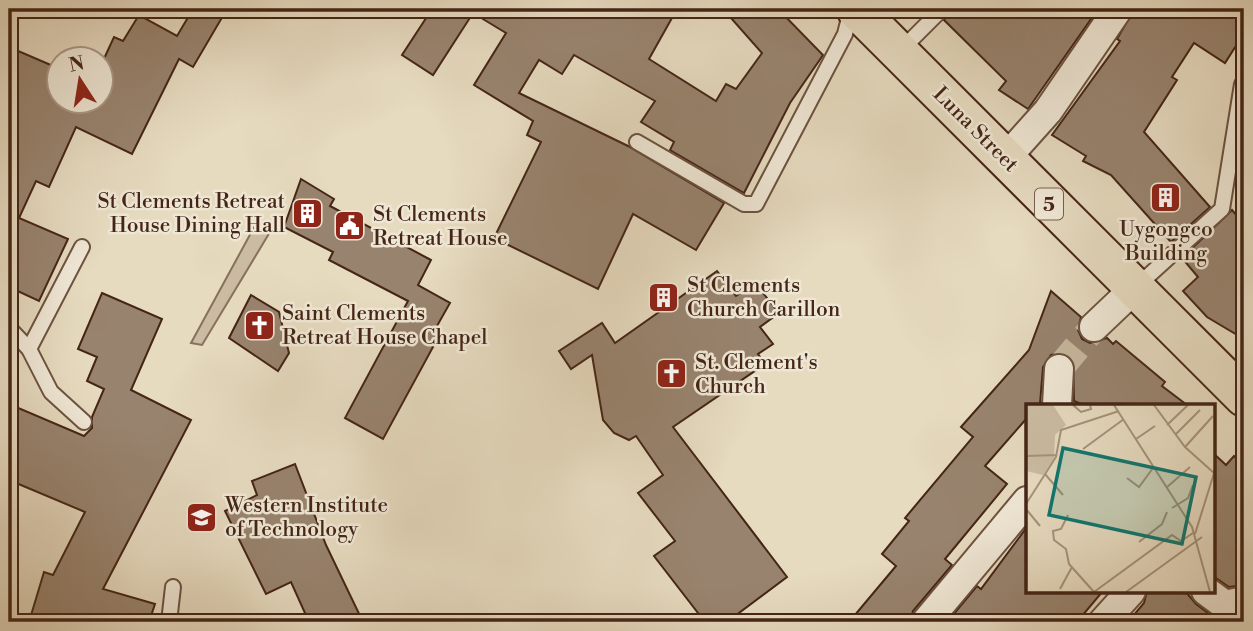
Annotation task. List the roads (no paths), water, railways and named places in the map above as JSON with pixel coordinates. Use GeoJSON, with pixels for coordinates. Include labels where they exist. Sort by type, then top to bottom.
{"type":"FeatureCollection","features":[{"type":"Feature","properties":{"kind":"main road","name":"Luna Street"},"geometry":{"type":"LineString","coordinates":[[854,9],[1244,397]]}},
{"type":"Feature","properties":{"kind":"street"},"geometry":{"type":"LineString","coordinates":[[1005,159],[1048,111],[1118,9]]}},
{"type":"Feature","properties":{"kind":"street"},"geometry":{"type":"LineString","coordinates":[[1094,327],[1135,288]]}},
{"type":"Feature","properties":{"kind":"street"},"geometry":{"type":"LineString","coordinates":[[1057,404],[1059,369]]}},
{"type":"Feature","properties":{"kind":"street"},"geometry":{"type":"LineString","coordinates":[[926,622],[1026,502]]}},
{"type":"Feature","properties":{"kind":"street"},"geometry":{"type":"LineString","coordinates":[[1103,622],[1130,592]]}},
{"type":"Feature","properties":{"kind":"street"},"geometry":{"type":"LineString","coordinates":[[1207,592],[1225,605],[1236,606],[1244,601]]}},
{"type":"Feature","properties":{"kind":"lane"},"geometry":{"type":"LineString","coordinates":[[636,142],[744,204],[756,204],[845,34],[854,9]]}},
{"type":"Feature","properties":{"kind":"lane"},"geometry":{"type":"LineString","coordinates":[[899,52],[942,9]]}},
{"type":"Feature","properties":{"kind":"lane"},"geometry":{"type":"LineString","coordinates":[[1135,288],[1222,209],[1242,84]]}},
{"type":"Feature","properties":{"kind":"lane"},"geometry":{"type":"LineString","coordinates":[[29,349],[82,247]]}},
{"type":"Feature","properties":{"kind":"lane"},"geometry":{"type":"LineString","coordinates":[[9,328],[29,349],[51,392],[84,422]]}},
{"type":"Feature","properties":{"kind":"lane"},"geometry":{"type":"LineString","coordinates":[[169,622],[173,587]]}},
{"type":"Feature","properties":{"kind":"tunnel"},"geometry":{"type":"LineString","coordinates":[[1059,369],[1094,327]]}},
{"type":"Feature","properties":{"kind":"place","name":"Uygongco Building"},"geometry":{"type":"Point","coordinates":[1166,197]}},
{"type":"Feature","properties":{"kind":"place","name":"St Clements Retreat House Dining Hall"},"geometry":{"type":"Point","coordinates":[308,213]}},
{"type":"Feature","properties":{"kind":"place","name":"St Clements Retreat House"},"geometry":{"type":"Point","coordinates":[350,226]}},
{"type":"Feature","properties":{"kind":"place","name":"St Clements Church Carillon"},"geometry":{"type":"Point","coordinates":[664,297]}},
{"type":"Feature","properties":{"kind":"place","name":"Saint Clements Retreat House Chapel"},"geometry":{"type":"Point","coordinates":[259,325]}},
{"type":"Feature","properties":{"kind":"place","name":"St. Clement's Church"},"geometry":{"type":"Point","coordinates":[672,374]}},
{"type":"Feature","properties":{"kind":"place","name":"Western Institute of Technology"},"geometry":{"type":"Point","coordinates":[202,517]}}]}
